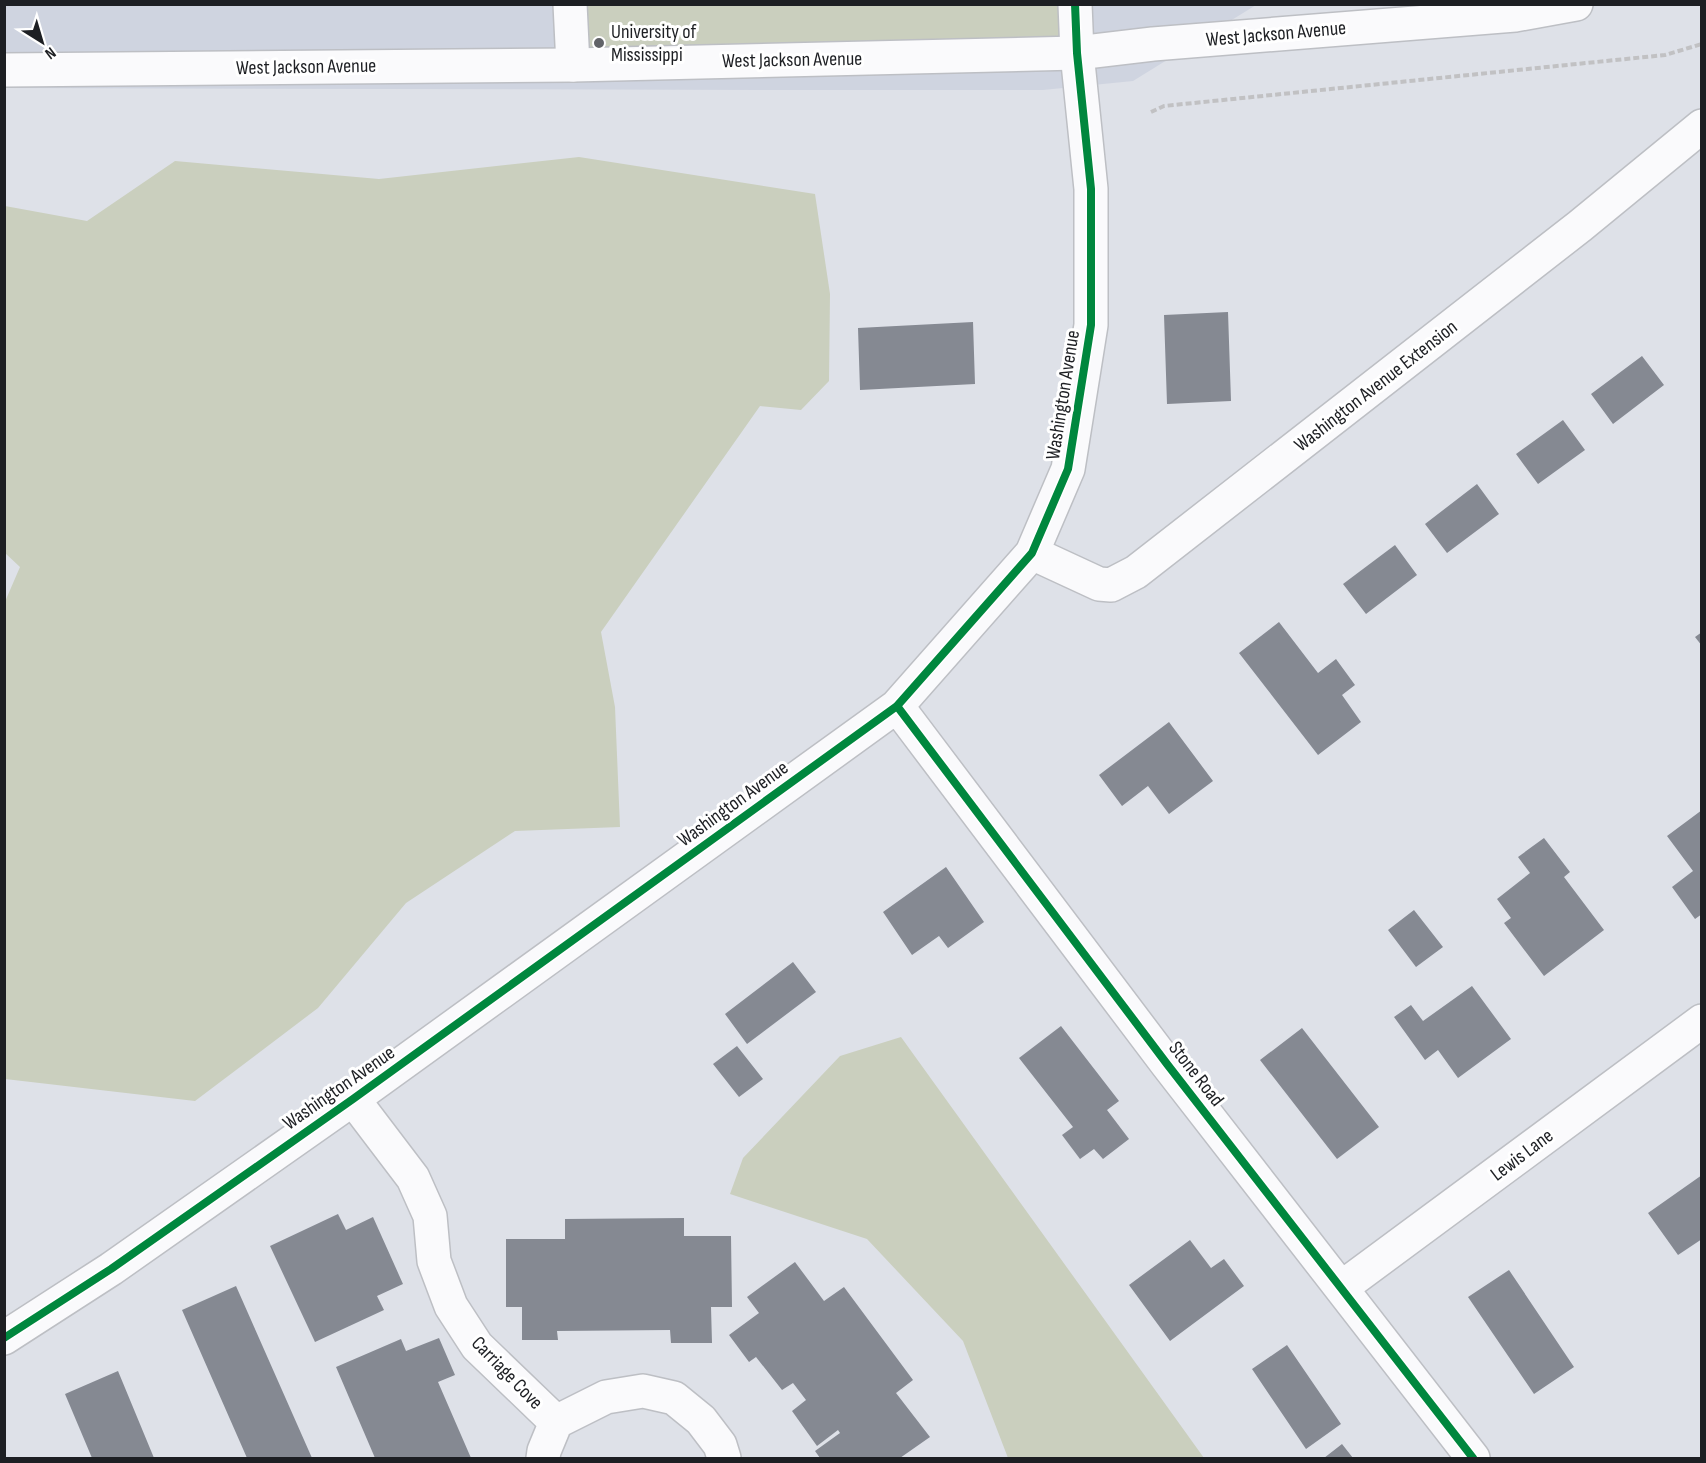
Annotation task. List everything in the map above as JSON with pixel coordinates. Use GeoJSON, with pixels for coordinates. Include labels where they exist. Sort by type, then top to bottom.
{"type":"FeatureCollection","features":[{"type":"Feature","properties":{"kind":"street"},"geometry":{"type":"LineString","coordinates":[[570,4],[573,65]]}},
{"type":"Feature","properties":{"kind":"street","name":"Washington Avenue"},"geometry":{"type":"LineString","coordinates":[[4,1338],[111,1269],[353,1099],[897,706],[1032,553],[1068,469],[1091,325],[1091,189],[1077,53],[1075,4]]}},
{"type":"Feature","properties":{"kind":"street","name":"West Jackson Avenue"},"geometry":{"type":"LineString","coordinates":[[4,70],[573,65],[1077,53],[1153,44],[1515,15],[1576,4]]}},
{"type":"Feature","properties":{"kind":"street","name":"Washington Avenue Extension"},"geometry":{"type":"LineString","coordinates":[[1032,553],[1099,584],[1111,585],[1136,572],[1570,233],[1701,126]]}},
{"type":"Feature","properties":{"kind":"street","name":"Stone Road"},"geometry":{"type":"LineString","coordinates":[[897,706],[1167,1064],[1473,1458]]}},
{"type":"Feature","properties":{"kind":"street","name":"Lewis Lane"},"geometry":{"type":"LineString","coordinates":[[1341,1288],[1701,1021]]}},
{"type":"Feature","properties":{"kind":"street","name":"Carriage Cove"},"geometry":{"type":"LineString","coordinates":[[353,1099],[413,1178],[430,1216],[434,1261],[451,1306],[477,1346],[556,1422]]}},
{"type":"Feature","properties":{"kind":"street","name":"Carriage Cove"},"geometry":{"type":"LineString","coordinates":[[543,1458],[556,1422],[606,1397],[643,1390],[674,1398],[701,1420],[720,1445],[724,1458]]}},
{"type":"Feature","properties":{"kind":"path"},"geometry":{"type":"LineString","coordinates":[[1151,111],[1164,106],[1665,55],[1701,44]]}},
{"type":"Feature","properties":{"kind":"shaded area","name":"University of Mississippi"},"geometry":{"type":"Polygon","coordinates":[[[5,5],[1256,5],[1133,81],[1043,90],[764,90],[5,88],[5,5]]]}},
{"type":"Feature","properties":{"kind":"green space"},"geometry":{"type":"Polygon","coordinates":[[[570,5],[1075,5],[1077,53],[573,65],[570,5]]]}},
{"type":"Feature","properties":{"kind":"green space"},"geometry":{"type":"Polygon","coordinates":[[[579,157],[815,194],[830,294],[829,381],[801,410],[760,406],[601,632],[615,707],[620,827],[515,831],[406,903],[318,1008],[195,1101],[5,1079],[4,604],[20,567],[4,552],[5,206],[87,221],[175,161],[379,179],[579,157]]]}},
{"type":"Feature","properties":{"kind":"green space"},"geometry":{"type":"Polygon","coordinates":[[[901,1037],[1204,1458],[1008,1458],[963,1341],[867,1239],[730,1194],[743,1158],[840,1056],[901,1037]]]}},
{"type":"Feature","properties":{"kind":"building"},"geometry":{"type":"Polygon","coordinates":[[[1228,312],[1231,401],[1167,404],[1164,315],[1228,312]]]}},
{"type":"Feature","properties":{"kind":"building"},"geometry":{"type":"Polygon","coordinates":[[[973,322],[975,384],[860,390],[858,328],[973,322]]]}},
{"type":"Feature","properties":{"kind":"building"},"geometry":{"type":"Polygon","coordinates":[[[1642,356],[1664,385],[1613,424],[1591,394],[1642,356]]]}},
{"type":"Feature","properties":{"kind":"building"},"geometry":{"type":"Polygon","coordinates":[[[1563,420],[1585,450],[1538,484],[1516,454],[1563,420]]]}},
{"type":"Feature","properties":{"kind":"building"},"geometry":{"type":"Polygon","coordinates":[[[1477,484],[1499,514],[1447,553],[1425,524],[1477,484]]]}},
{"type":"Feature","properties":{"kind":"building"},"geometry":{"type":"Polygon","coordinates":[[[1395,545],[1417,575],[1366,614],[1343,584],[1395,545]]]}},
{"type":"Feature","properties":{"kind":"building"},"geometry":{"type":"Polygon","coordinates":[[[1279,622],[1318,673],[1336,659],[1355,685],[1342,695],[1361,722],[1318,755],[1239,653],[1279,622]]]}},
{"type":"Feature","properties":{"kind":"building"},"geometry":{"type":"Polygon","coordinates":[[[1702,632],[1702,646],[1695,637],[1702,632]]]}},
{"type":"Feature","properties":{"kind":"building"},"geometry":{"type":"Polygon","coordinates":[[[1169,722],[1213,781],[1169,814],[1148,786],[1122,806],[1099,775],[1169,722]]]}},
{"type":"Feature","properties":{"kind":"building"},"geometry":{"type":"Polygon","coordinates":[[[1702,810],[1702,914],[1695,919],[1672,887],[1693,871],[1667,836],[1702,810]]]}},
{"type":"Feature","properties":{"kind":"building"},"geometry":{"type":"Polygon","coordinates":[[[1544,838],[1570,872],[1564,877],[1604,930],[1544,976],[1504,923],[1511,918],[1497,899],[1530,873],[1518,857],[1544,838]]]}},
{"type":"Feature","properties":{"kind":"building"},"geometry":{"type":"Polygon","coordinates":[[[946,867],[984,922],[948,948],[939,936],[912,955],[883,912],[946,867]]]}},
{"type":"Feature","properties":{"kind":"building"},"geometry":{"type":"Polygon","coordinates":[[[1414,910],[1443,947],[1416,967],[1388,930],[1414,910]]]}},
{"type":"Feature","properties":{"kind":"building"},"geometry":{"type":"Polygon","coordinates":[[[793,962],[816,992],[747,1044],[725,1014],[793,962]]]}},
{"type":"Feature","properties":{"kind":"building"},"geometry":{"type":"Polygon","coordinates":[[[1472,986],[1511,1039],[1458,1078],[1438,1050],[1425,1060],[1394,1017],[1411,1005],[1423,1021],[1472,986]]]}},
{"type":"Feature","properties":{"kind":"building"},"geometry":{"type":"Polygon","coordinates":[[[1061,1026],[1119,1101],[1107,1110],[1129,1139],[1103,1159],[1094,1149],[1080,1159],[1062,1135],[1073,1127],[1019,1058],[1061,1026]]]}},
{"type":"Feature","properties":{"kind":"building"},"geometry":{"type":"Polygon","coordinates":[[[1302,1028],[1379,1127],[1337,1159],[1260,1060],[1302,1028]]]}},
{"type":"Feature","properties":{"kind":"building"},"geometry":{"type":"Polygon","coordinates":[[[737,1046],[763,1079],[739,1097],[713,1064],[737,1046]]]}},
{"type":"Feature","properties":{"kind":"building"},"geometry":{"type":"Polygon","coordinates":[[[1702,1175],[1702,1239],[1678,1255],[1648,1213],[1702,1175]]]}},
{"type":"Feature","properties":{"kind":"building"},"geometry":{"type":"Polygon","coordinates":[[[338,1214],[346,1230],[373,1217],[403,1284],[377,1296],[384,1310],[315,1342],[270,1246],[338,1214]]]}},
{"type":"Feature","properties":{"kind":"building"},"geometry":{"type":"Polygon","coordinates":[[[684,1218],[684,1236],[731,1236],[732,1307],[711,1307],[712,1343],[671,1343],[670,1330],[557,1331],[558,1340],[522,1340],[522,1307],[506,1307],[506,1239],[565,1239],[565,1219],[684,1218]]]}},
{"type":"Feature","properties":{"kind":"building"},"geometry":{"type":"Polygon","coordinates":[[[1190,1240],[1211,1268],[1224,1259],[1244,1286],[1170,1341],[1129,1285],[1190,1240]]]}},
{"type":"Feature","properties":{"kind":"building"},"geometry":{"type":"Polygon","coordinates":[[[795,1262],[824,1301],[844,1287],[913,1380],[896,1393],[930,1437],[900,1458],[820,1458],[815,1451],[840,1433],[838,1430],[817,1446],[792,1411],[806,1400],[793,1383],[782,1390],[756,1357],[749,1362],[729,1335],[759,1313],[747,1297],[795,1262]]]}},
{"type":"Feature","properties":{"kind":"building"},"geometry":{"type":"Polygon","coordinates":[[[1509,1270],[1574,1367],[1534,1394],[1468,1297],[1509,1270]]]}},
{"type":"Feature","properties":{"kind":"building"},"geometry":{"type":"Polygon","coordinates":[[[236,1286],[312,1458],[247,1458],[182,1310],[236,1286]]]}},
{"type":"Feature","properties":{"kind":"building"},"geometry":{"type":"Polygon","coordinates":[[[439,1338],[455,1375],[438,1382],[471,1458],[375,1458],[336,1367],[401,1339],[406,1351],[439,1338]]]}},
{"type":"Feature","properties":{"kind":"building"},"geometry":{"type":"Polygon","coordinates":[[[1287,1345],[1341,1424],[1306,1449],[1252,1369],[1287,1345]]]}},
{"type":"Feature","properties":{"kind":"building"},"geometry":{"type":"Polygon","coordinates":[[[118,1371],[154,1458],[92,1458],[65,1394],[118,1371]]]}},
{"type":"Feature","properties":{"kind":"building"},"geometry":{"type":"Polygon","coordinates":[[[1342,1444],[1353,1458],[1324,1458],[1342,1444]]]}},
{"type":"Feature","properties":{"kind":"cycle path"},"geometry":{"type":"LineString","coordinates":[[4,1338],[111,1269],[353,1099],[897,706],[1032,553],[1068,469],[1091,325],[1091,189],[1077,53],[1075,4]]}},
{"type":"Feature","properties":{"kind":"cycle path"},"geometry":{"type":"LineString","coordinates":[[897,706],[1167,1064],[1473,1458]]}},
{"type":"Feature","properties":{"kind":"place","name":"University of Mississippi"},"geometry":{"type":"Point","coordinates":[599,43]}}]}
